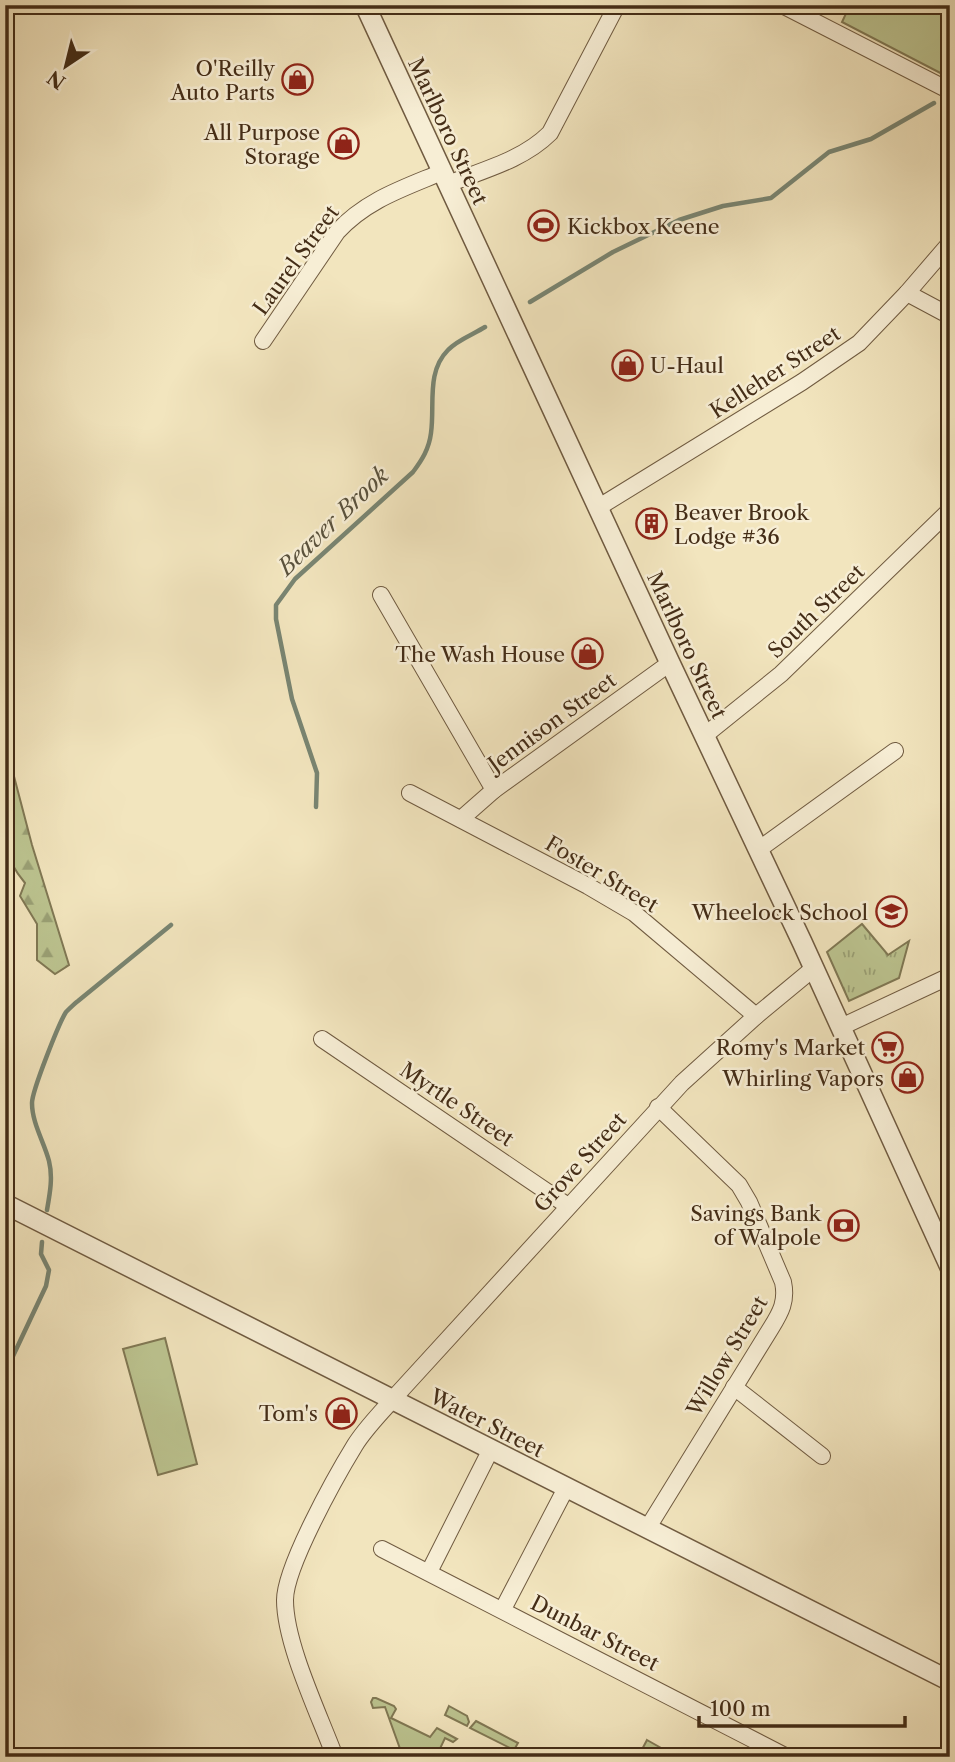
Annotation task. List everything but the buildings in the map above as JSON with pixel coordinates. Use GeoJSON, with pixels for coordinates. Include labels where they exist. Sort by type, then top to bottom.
{"type":"FeatureCollection","features":[{"type":"Feature","properties":{"kind":"street","name":"Marlboro Street"},"geometry":{"type":"LineString","coordinates":[[365,5],[814,968],[950,1267]]}},
{"type":"Feature","properties":{"kind":"street","name":"Laurel Street"},"geometry":{"type":"LineString","coordinates":[[263,341],[337,232],[350,218],[376,200],[521,155],[538,146],[550,133],[617,5]]}},
{"type":"Feature","properties":{"kind":"street"},"geometry":{"type":"LineString","coordinates":[[782,5],[950,91]]}},
{"type":"Feature","properties":{"kind":"street","name":"Kelleher Street"},"geometry":{"type":"LineString","coordinates":[[599,507],[859,344],[950,243]]}},
{"type":"Feature","properties":{"kind":"street"},"geometry":{"type":"LineString","coordinates":[[907,293],[950,316]]}},
{"type":"Feature","properties":{"kind":"street","name":"South Street"},"geometry":{"type":"LineString","coordinates":[[704,736],[781,674],[950,510]]}},
{"type":"Feature","properties":{"kind":"street"},"geometry":{"type":"LineString","coordinates":[[381,595],[494,790]]}},
{"type":"Feature","properties":{"kind":"street","name":"Jennison Street"},"geometry":{"type":"LineString","coordinates":[[461,819],[494,790],[670,663]]}},
{"type":"Feature","properties":{"kind":"street"},"geometry":{"type":"LineString","coordinates":[[758,850],[895,751]]}},
{"type":"Feature","properties":{"kind":"street","name":"Foster Street"},"geometry":{"type":"LineString","coordinates":[[410,793],[634,912],[756,1016]]}},
{"type":"Feature","properties":{"kind":"street","name":"Grove Street"},"geometry":{"type":"LineString","coordinates":[[335,1757],[286,1618],[286,1584],[300,1549],[355,1444],[658,1107],[756,1016],[814,968]]}},
{"type":"Feature","properties":{"kind":"street"},"geometry":{"type":"LineString","coordinates":[[841,1027],[950,976]]}},
{"type":"Feature","properties":{"kind":"street","name":"Myrtle Street"},"geometry":{"type":"LineString","coordinates":[[322,1039],[568,1206]]}},
{"type":"Feature","properties":{"kind":"street","name":"Willow Street"},"geometry":{"type":"LineString","coordinates":[[647,1529],[783,1307],[786,1295],[749,1202],[739,1185],[658,1107]]}},
{"type":"Feature","properties":{"kind":"street","name":"Water Street"},"geometry":{"type":"LineString","coordinates":[[5,1204],[950,1681]]}},
{"type":"Feature","properties":{"kind":"street"},"geometry":{"type":"LineString","coordinates":[[734,1387],[822,1456]]}},
{"type":"Feature","properties":{"kind":"street"},"geometry":{"type":"LineString","coordinates":[[429,1572],[490,1451]]}},
{"type":"Feature","properties":{"kind":"street"},"geometry":{"type":"LineString","coordinates":[[503,1609],[566,1488]]}},
{"type":"Feature","properties":{"kind":"street","name":"Dunbar Street"},"geometry":{"type":"LineString","coordinates":[[382,1549],[787,1757]]}},
{"type":"Feature","properties":{"kind":"green space"},"geometry":{"type":"Polygon","coordinates":[[[850,5],[950,5],[950,78],[842,22],[850,5]]]}},
{"type":"Feature","properties":{"kind":"green space"},"geometry":{"type":"Polygon","coordinates":[[[5,742],[32,845],[69,965],[55,974],[37,960],[37,924],[20,896],[25,883],[13,866],[5,846],[5,742]]]}},
{"type":"Feature","properties":{"kind":"green space"},"geometry":{"type":"Polygon","coordinates":[[[862,924],[888,955],[909,941],[899,978],[849,1001],[827,952],[862,924]]]}},
{"type":"Feature","properties":{"kind":"green space"},"geometry":{"type":"Polygon","coordinates":[[[165,1338],[197,1464],[158,1475],[123,1349],[165,1338]]]}},
{"type":"Feature","properties":{"kind":"green space"},"geometry":{"type":"Polygon","coordinates":[[[373,1698],[394,1706],[396,1709],[391,1718],[430,1737],[437,1728],[457,1739],[453,1742],[445,1738],[436,1757],[403,1757],[385,1707],[373,1708],[373,1698]]]}},
{"type":"Feature","properties":{"kind":"green space"},"geometry":{"type":"Polygon","coordinates":[[[449,1706],[467,1716],[467,1726],[445,1715],[449,1706]]]}},
{"type":"Feature","properties":{"kind":"green space"},"geometry":{"type":"Polygon","coordinates":[[[476,1721],[518,1743],[514,1750],[470,1728],[476,1721]]]}},
{"type":"Feature","properties":{"kind":"green space"},"geometry":{"type":"Polygon","coordinates":[[[647,1740],[677,1757],[638,1757],[647,1740]]]}},
{"type":"Feature","properties":{"kind":"waterway","name":"Beaver Brook"},"geometry":{"type":"LineString","coordinates":[[530,302],[613,252],[679,220],[723,206],[771,198],[829,152],[871,139],[934,103]]}},
{"type":"Feature","properties":{"kind":"waterway","name":"Beaver Brook"},"geometry":{"type":"LineString","coordinates":[[316,807],[317,773],[292,699],[276,619],[276,605],[295,579],[413,472],[425,454],[430,439],[434,379],[441,359],[456,343],[485,327]]}},
{"type":"Feature","properties":{"kind":"waterway","name":"Beaver Brook"},"geometry":{"type":"LineString","coordinates":[[47,1210],[51,1185],[50,1167],[34,1118],[32,1103],[58,1029],[66,1012],[171,925]]}},
{"type":"Feature","properties":{"kind":"waterway","name":"Beaver Brook"},"geometry":{"type":"LineString","coordinates":[[5,1373],[46,1286],[49,1270],[41,1254],[42,1242]]}},
{"type":"Feature","properties":{"kind":"place","name":"O'Reilly Auto Parts"},"geometry":{"type":"Point","coordinates":[298,80]}},
{"type":"Feature","properties":{"kind":"place","name":"All Purpose Storage"},"geometry":{"type":"Point","coordinates":[343,144]}},
{"type":"Feature","properties":{"kind":"place","name":"Kickbox Keene"},"geometry":{"type":"Point","coordinates":[544,226]}},
{"type":"Feature","properties":{"kind":"place","name":"U-Haul"},"geometry":{"type":"Point","coordinates":[627,365]}},
{"type":"Feature","properties":{"kind":"place","name":"Beaver Brook Lodge #36"},"geometry":{"type":"Point","coordinates":[651,524]}},
{"type":"Feature","properties":{"kind":"place","name":"The Wash House"},"geometry":{"type":"Point","coordinates":[588,654]}},
{"type":"Feature","properties":{"kind":"place","name":"Wheelock School"},"geometry":{"type":"Point","coordinates":[891,912]}},
{"type":"Feature","properties":{"kind":"place","name":"Romy's Market"},"geometry":{"type":"Point","coordinates":[888,1047]}},
{"type":"Feature","properties":{"kind":"place","name":"Whirling Vapors"},"geometry":{"type":"Point","coordinates":[907,1078]}},
{"type":"Feature","properties":{"kind":"place","name":"Savings Bank of Walpole"},"geometry":{"type":"Point","coordinates":[844,1225]}},
{"type":"Feature","properties":{"kind":"place","name":"Tom's"},"geometry":{"type":"Point","coordinates":[341,1413]}}]}
